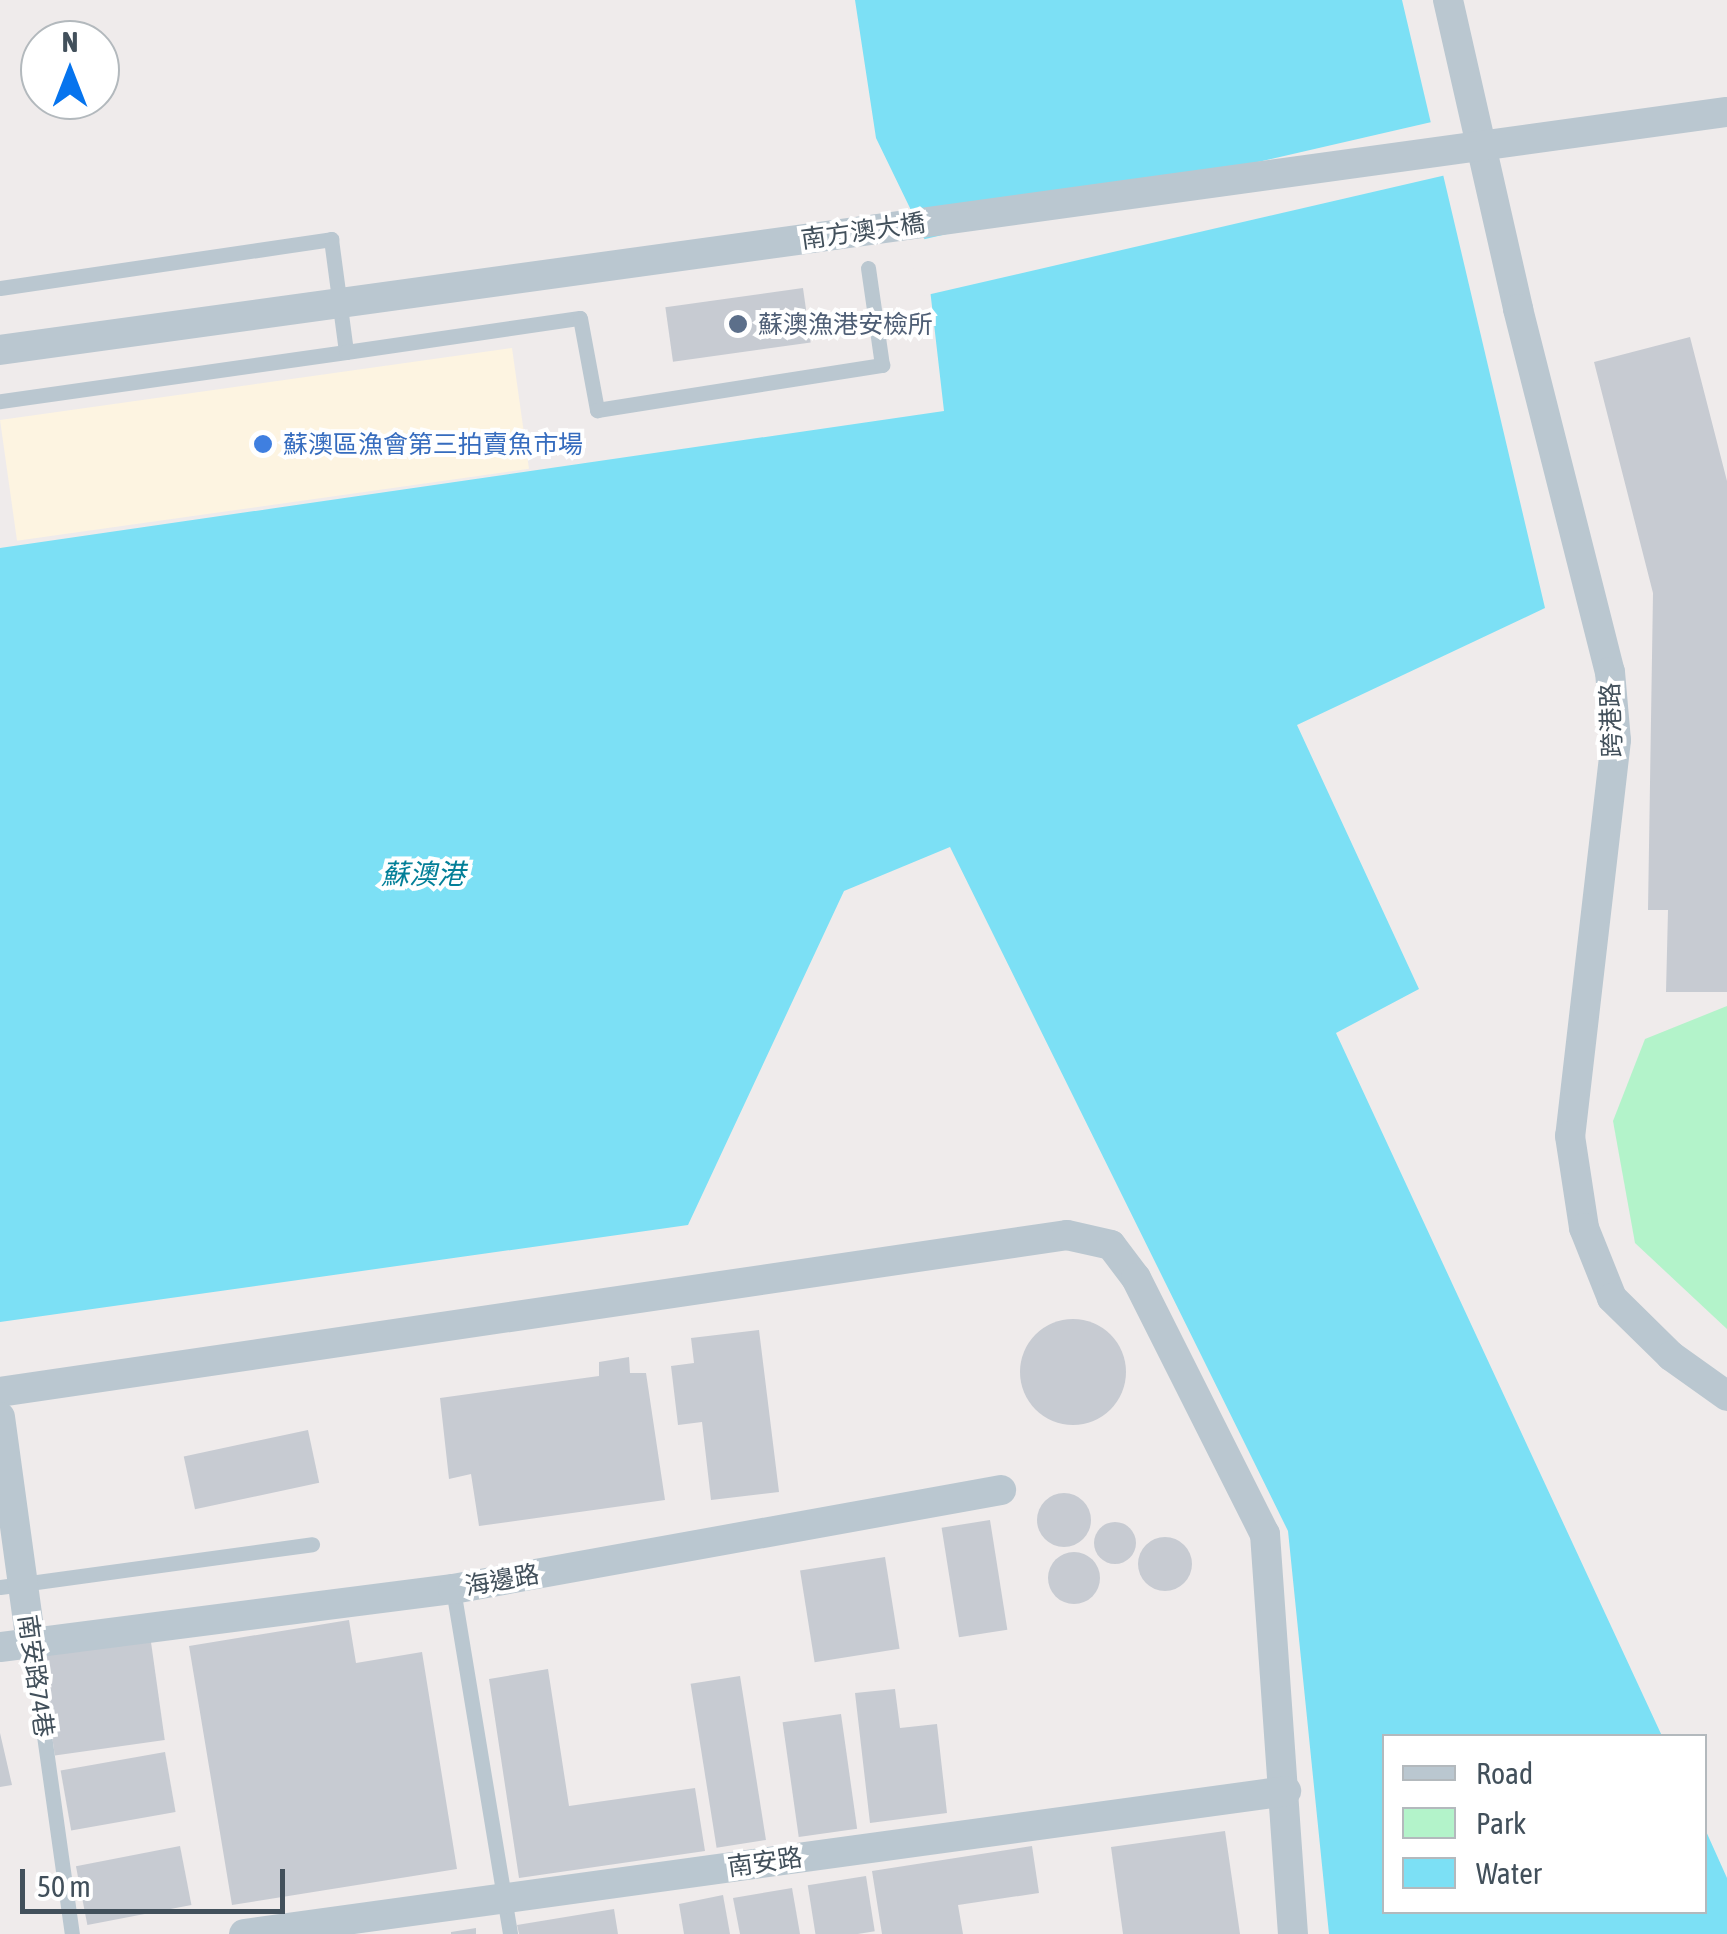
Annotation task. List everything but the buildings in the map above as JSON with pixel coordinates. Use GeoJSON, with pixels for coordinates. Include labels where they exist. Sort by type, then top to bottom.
{"type":"FeatureCollection","features":[{"type":"Feature","properties":{"kind":"street","name":"跨港路"},"geometry":{"type":"LineString","coordinates":[[1448,0],[1518,309],[1610,672],[1616,740],[1570,1136],[1584,1228],[1612,1298],[1672,1356],[1727,1396]]}},
{"type":"Feature","properties":{"kind":"street","name":"南方澳大橋"},"geometry":{"type":"LineString","coordinates":[[0,350],[1727,112]]}},
{"type":"Feature","properties":{"kind":"street"},"geometry":{"type":"LineString","coordinates":[[0,1392],[1067,1236],[1111,1245],[1136,1278],[1265,1534],[1286,1791],[1293,1934]]}},
{"type":"Feature","properties":{"kind":"street","name":"南安路74巷"},"geometry":{"type":"LineString","coordinates":[[0,1418],[12,1586],[31,1644]]}},
{"type":"Feature","properties":{"kind":"street","name":"海邊路"},"geometry":{"type":"LineString","coordinates":[[0,1647],[452,1589],[1001,1490]]}},
{"type":"Feature","properties":{"kind":"street","name":"南安路"},"geometry":{"type":"LineString","coordinates":[[244,1934],[1286,1791]]}},
{"type":"Feature","properties":{"kind":"lane"},"geometry":{"type":"LineString","coordinates":[[0,288],[331,239],[346,352]]}},
{"type":"Feature","properties":{"kind":"lane"},"geometry":{"type":"LineString","coordinates":[[0,401],[580,318],[597,410],[882,365],[868,268]]}},
{"type":"Feature","properties":{"kind":"lane"},"geometry":{"type":"LineString","coordinates":[[12,1586],[312,1544]]}},
{"type":"Feature","properties":{"kind":"lane"},"geometry":{"type":"LineString","coordinates":[[452,1589],[510,1934]]}},
{"type":"Feature","properties":{"kind":"lane","name":"南安路74巷"},"geometry":{"type":"LineString","coordinates":[[31,1644],[72,1934]]}},
{"type":"Feature","properties":{"kind":"shaded area","name":"蘇澳區漁會第三拍賣魚市場"},"geometry":{"type":"Polygon","coordinates":[[[512,348],[529,469],[17,541],[0,420],[512,348]]]}},
{"type":"Feature","properties":{"kind":"green space"},"geometry":{"type":"Polygon","coordinates":[[[1727,1006],[1727,1329],[1635,1243],[1613,1121],[1645,1039],[1727,1006]]]}},
{"type":"Feature","properties":{"kind":"water","name":"蘇澳港"},"geometry":{"type":"Polygon","coordinates":[[[855,0],[1402,0],[1545,608],[1297,725],[1419,989],[1336,1033],[1661,1734],[1382,1734],[1382,1914],[1707,1914],[1707,1833],[1727,1878],[1727,1934],[1329,1934],[1288,1531],[950,847],[844,891],[688,1225],[0,1322],[0,548],[944,411],[924,237],[876,138],[855,0]]]}},
{"type":"Feature","properties":{"kind":"pier"},"geometry":{"type":"Polygon","coordinates":[[[1436,121],[1448,175],[920,297],[908,243],[1436,121]]]}},
{"type":"Feature","properties":{"kind":"place","name":"蘇澳漁港安檢所"},"geometry":{"type":"Point","coordinates":[738,324]}},
{"type":"Feature","properties":{"kind":"place","name":"蘇澳區漁會第三拍賣魚市場"},"geometry":{"type":"Point","coordinates":[263,444]}}]}
